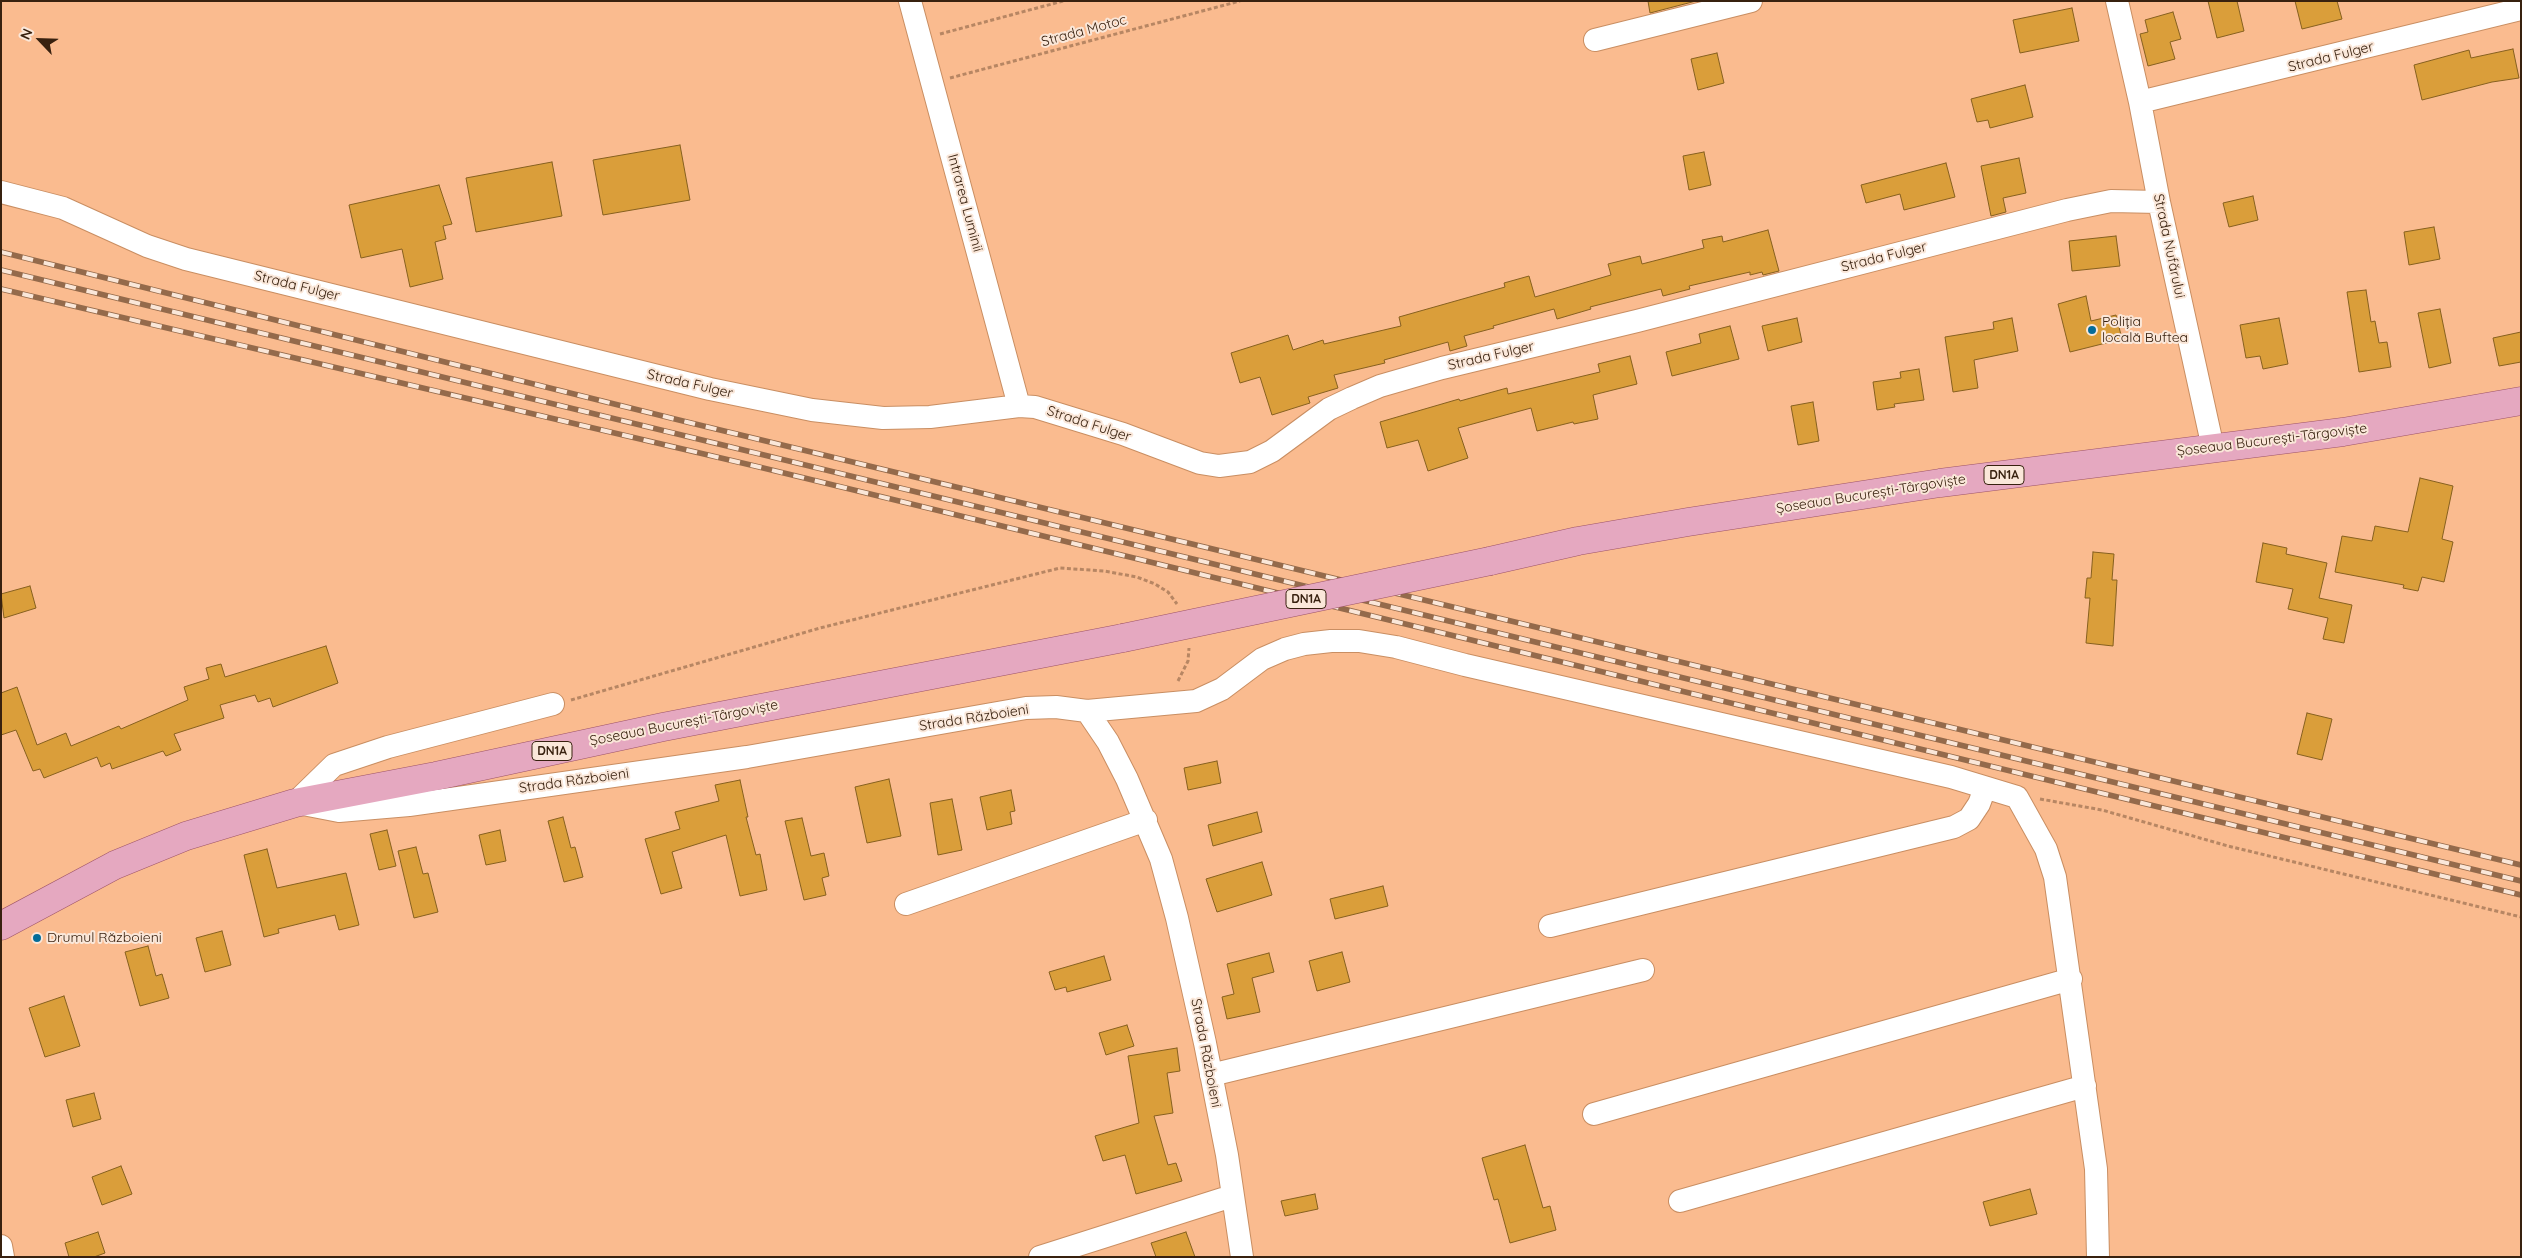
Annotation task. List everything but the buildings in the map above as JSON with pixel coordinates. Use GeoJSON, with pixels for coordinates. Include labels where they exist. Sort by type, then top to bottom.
{"type":"FeatureCollection","features":[{"type":"Feature","properties":{"kind":"main road","name":"Șoseaua București-Târgoviște"},"geometry":{"type":"LineString","coordinates":[[1,926],[115,865],[186,836],[295,803],[428,778],[663,727],[1123,638],[1633,532],[1940,483],[2343,432],[2521,401]]}},
{"type":"Feature","properties":{"kind":"street","name":"Intrarea Luminii"},"geometry":{"type":"LineString","coordinates":[[910,1],[1019,406]]}},
{"type":"Feature","properties":{"kind":"street"},"geometry":{"type":"LineString","coordinates":[[1595,40],[1751,1]]}},
{"type":"Feature","properties":{"kind":"street","name":"Strada Nufărului"},"geometry":{"type":"LineString","coordinates":[[2117,1],[2213,448]]}},
{"type":"Feature","properties":{"kind":"street","name":"Strada Fulger"},"geometry":{"type":"LineString","coordinates":[[2140,102],[2521,9]]}},
{"type":"Feature","properties":{"kind":"street","name":"Strada Fulger"},"geometry":{"type":"LineString","coordinates":[[1,192],[63,208],[147,246],[186,259],[768,402],[848,415],[883,418],[930,416],[1019,406],[1051,410],[1200,462],[1219,466],[1250,462],[1272,451],[1329,409],[1380,386],[1442,368],[1637,321],[2067,210],[2111,201],[2159,202]]}},
{"type":"Feature","properties":{"kind":"street"},"geometry":{"type":"LineString","coordinates":[[1087,711],[1196,701],[1222,689],[1262,659],[1285,649],[1304,644],[1359,641],[1396,646],[1465,665],[1942,775],[2017,797],[2046,849],[2055,877],[2071,979],[2096,1169],[2098,1257]]}},
{"type":"Feature","properties":{"kind":"street"},"geometry":{"type":"LineString","coordinates":[[295,803],[334,765],[388,747],[553,704]]}},
{"type":"Feature","properties":{"kind":"street","name":"Strada Războieni"},"geometry":{"type":"LineString","coordinates":[[295,803],[339,811],[409,804],[747,757],[1026,708],[1056,707],[1087,711],[1108,742],[1146,820],[1161,859],[1177,918],[1211,1075],[1242,1257]]}},
{"type":"Feature","properties":{"kind":"street"},"geometry":{"type":"LineString","coordinates":[[1550,926],[1954,828],[1968,818],[1979,804],[1986,788]]}},
{"type":"Feature","properties":{"kind":"street"},"geometry":{"type":"LineString","coordinates":[[906,904],[1146,820]]}},
{"type":"Feature","properties":{"kind":"street"},"geometry":{"type":"LineString","coordinates":[[1211,1075],[1643,970]]}},
{"type":"Feature","properties":{"kind":"street"},"geometry":{"type":"LineString","coordinates":[[1594,1114],[2071,979]]}},
{"type":"Feature","properties":{"kind":"street"},"geometry":{"type":"LineString","coordinates":[[1680,1201],[2085,1086]]}},
{"type":"Feature","properties":{"kind":"street"},"geometry":{"type":"LineString","coordinates":[[1040,1257],[1232,1196]]}},
{"type":"Feature","properties":{"kind":"street"},"geometry":{"type":"LineString","coordinates":[[1,1246],[3,1257]]}},
{"type":"Feature","properties":{"kind":"path"},"geometry":{"type":"LineString","coordinates":[[920,39],[1063,1]]}},
{"type":"Feature","properties":{"kind":"path","name":"Strada Motoc"},"geometry":{"type":"LineString","coordinates":[[933,83],[1240,1]]}},
{"type":"Feature","properties":{"kind":"path"},"geometry":{"type":"LineString","coordinates":[[553,704],[701,664],[820,628],[1060,568],[1104,571],[1137,578],[1155,584],[1168,592],[1179,607]]}},
{"type":"Feature","properties":{"kind":"path"},"geometry":{"type":"LineString","coordinates":[[1163,705],[1188,661],[1189,644]]}},
{"type":"Feature","properties":{"kind":"path"},"geometry":{"type":"LineString","coordinates":[[2017,797],[2049,800],[2093,808],[2228,846],[2521,917]]}},
{"type":"Feature","properties":{"kind":"railway"},"geometry":{"type":"LineString","coordinates":[[1,252],[687,422],[2521,865]]}},
{"type":"Feature","properties":{"kind":"railway"},"geometry":{"type":"LineString","coordinates":[[1,270],[2521,881]]}},
{"type":"Feature","properties":{"kind":"railway"},"geometry":{"type":"LineString","coordinates":[[1,289],[755,466],[2521,895]]}},
{"type":"Feature","properties":{"kind":"place","name":"Poliția locală Buftea"},"geometry":{"type":"Point","coordinates":[2092,330]}},
{"type":"Feature","properties":{"kind":"place","name":"Drumul Războieni"},"geometry":{"type":"Point","coordinates":[37,938]}}]}
